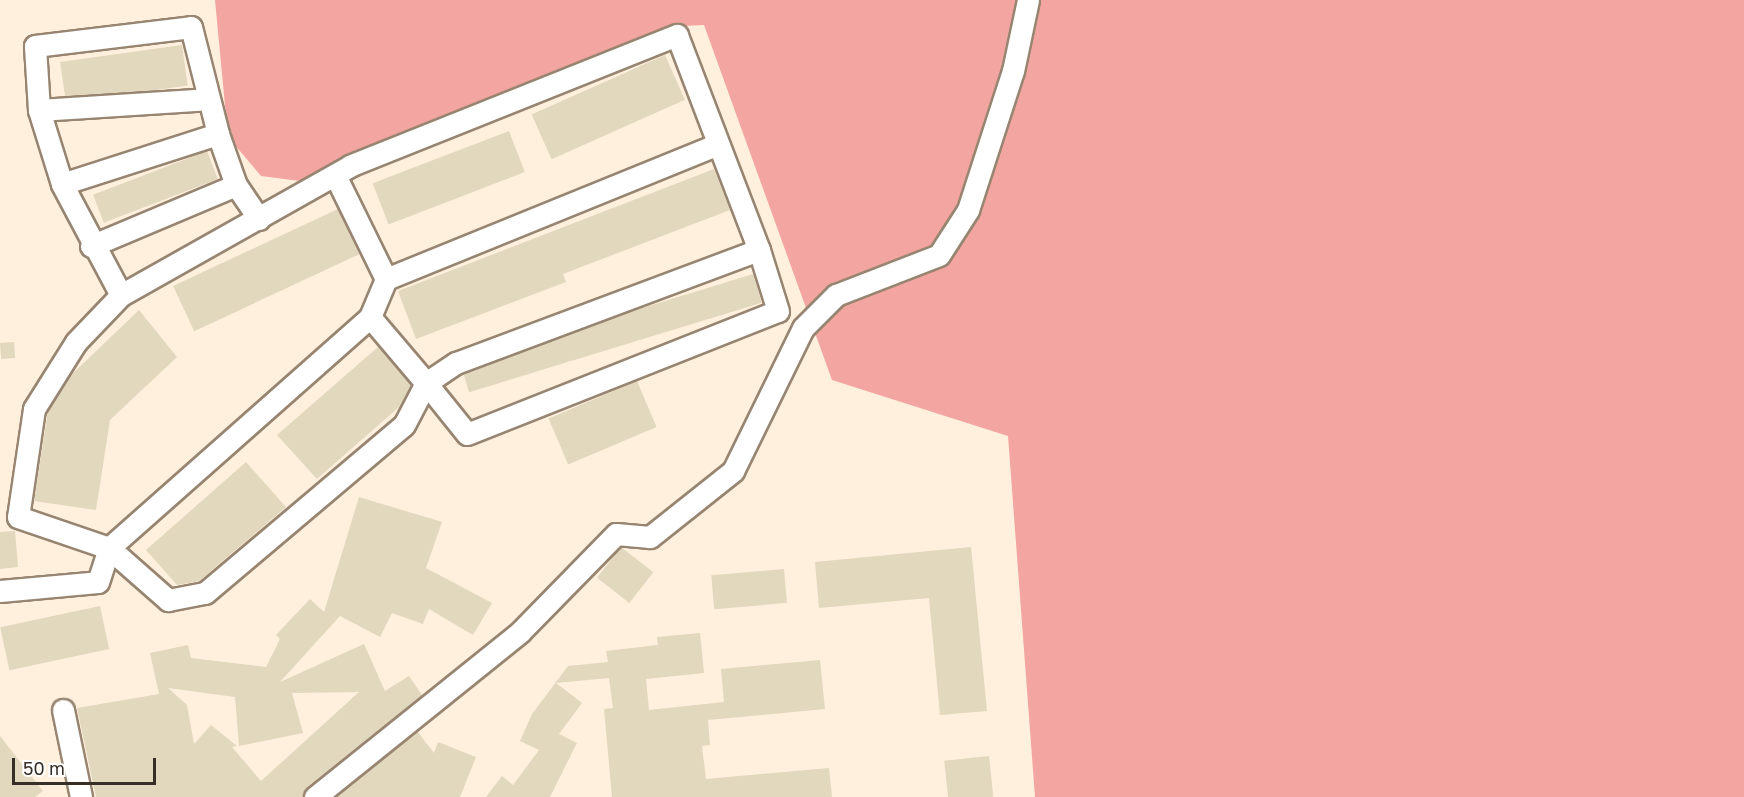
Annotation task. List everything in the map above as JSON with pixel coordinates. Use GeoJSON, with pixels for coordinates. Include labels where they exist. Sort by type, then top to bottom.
{"type":"FeatureCollection","features":[{"type":"Feature","properties":{"kind":"street"},"geometry":{"type":"LineString","coordinates":[[315,797],[520,632],[616,534],[650,537],[733,471],[803,328],[836,295],[939,255],[968,210],[1013,71],[1028,0]]}},
{"type":"Feature","properties":{"kind":"street"},"geometry":{"type":"LineString","coordinates":[[121,295],[91,246],[62,184],[39,110],[35,46],[191,27],[207,99],[236,185],[259,219]]}},
{"type":"Feature","properties":{"kind":"street"},"geometry":{"type":"LineString","coordinates":[[370,317],[426,383],[467,434],[778,311],[759,249],[716,145],[677,35],[335,175],[121,295],[76,342],[34,409],[18,517],[109,548],[168,600],[205,593],[404,425],[426,383],[456,363],[759,249]]}},
{"type":"Feature","properties":{"kind":"street"},"geometry":{"type":"LineString","coordinates":[[39,110],[207,99]]}},
{"type":"Feature","properties":{"kind":"street"},"geometry":{"type":"LineString","coordinates":[[62,184],[218,134]]}},
{"type":"Feature","properties":{"kind":"street"},"geometry":{"type":"LineString","coordinates":[[0,591],[98,582],[109,548],[370,317],[386,279],[716,145]]}},
{"type":"Feature","properties":{"kind":"street"},"geometry":{"type":"LineString","coordinates":[[335,175],[386,279]]}},
{"type":"Feature","properties":{"kind":"street"},"geometry":{"type":"LineString","coordinates":[[91,246],[236,185]]}},
{"type":"Feature","properties":{"kind":"street"},"geometry":{"type":"LineString","coordinates":[[63,710],[81,797]]}},
{"type":"Feature","properties":{"kind":"shaded area"},"geometry":{"type":"Polygon","coordinates":[[[215,0],[1744,0],[1744,797],[1035,797],[1008,436],[832,380],[704,25],[682,26],[300,181],[261,176],[228,137],[215,0]]]}},
{"type":"Feature","properties":{"kind":"building"},"geometry":{"type":"Polygon","coordinates":[[[182,45],[188,86],[66,103],[60,62],[182,45]]]}},
{"type":"Feature","properties":{"kind":"building"},"geometry":{"type":"Polygon","coordinates":[[[665,55],[685,100],[552,159],[532,114],[665,55]]]}},
{"type":"Feature","properties":{"kind":"building"},"geometry":{"type":"Polygon","coordinates":[[[509,131],[525,172],[388,224],[373,183],[509,131]]]}},
{"type":"Feature","properties":{"kind":"building"},"geometry":{"type":"Polygon","coordinates":[[[207,151],[218,179],[104,223],[93,195],[207,151]]]}},
{"type":"Feature","properties":{"kind":"building"},"geometry":{"type":"Polygon","coordinates":[[[714,169],[730,210],[563,274],[566,282],[416,339],[398,291],[714,169]]]}},
{"type":"Feature","properties":{"kind":"building"},"geometry":{"type":"Polygon","coordinates":[[[338,209],[359,254],[194,331],[173,286],[338,209]]]}},
{"type":"Feature","properties":{"kind":"building"},"geometry":{"type":"Polygon","coordinates":[[[753,274],[762,303],[469,392],[460,363],[753,274]]]}},
{"type":"Feature","properties":{"kind":"building"},"geometry":{"type":"Polygon","coordinates":[[[139,310],[177,357],[110,420],[96,510],[34,501],[48,411],[70,376],[139,310]]]}},
{"type":"Feature","properties":{"kind":"building"},"geometry":{"type":"Polygon","coordinates":[[[14,342],[15,358],[1,359],[0,343],[14,342]]]}},
{"type":"Feature","properties":{"kind":"building"},"geometry":{"type":"Polygon","coordinates":[[[378,347],[411,385],[399,407],[317,479],[277,435],[378,347]]]}},
{"type":"Feature","properties":{"kind":"building"},"geometry":{"type":"Polygon","coordinates":[[[637,381],[657,427],[568,465],[549,419],[637,381]]]}},
{"type":"Feature","properties":{"kind":"building"},"geometry":{"type":"Polygon","coordinates":[[[246,462],[286,507],[199,581],[177,585],[146,550],[246,462]]]}},
{"type":"Feature","properties":{"kind":"building"},"geometry":{"type":"Polygon","coordinates":[[[359,497],[442,522],[426,568],[492,603],[473,635],[429,609],[423,624],[392,613],[380,637],[340,616],[280,682],[364,644],[385,691],[409,676],[422,695],[307,787],[303,797],[96,797],[77,708],[159,694],[150,653],[188,645],[191,658],[266,667],[280,639],[276,635],[310,599],[324,612],[359,497]],[[168,688],[187,705],[194,744],[211,725],[237,746],[232,747],[261,781],[359,692],[292,693],[303,733],[239,746],[235,697],[168,688]]]}},
{"type":"Feature","properties":{"kind":"building"},"geometry":{"type":"Polygon","coordinates":[[[15,531],[18,567],[0,569],[0,532],[15,531]]]}},
{"type":"Feature","properties":{"kind":"building"},"geometry":{"type":"Polygon","coordinates":[[[621,547],[653,572],[629,603],[597,578],[621,547]]]}},
{"type":"Feature","properties":{"kind":"building"},"geometry":{"type":"Polygon","coordinates":[[[971,547],[987,711],[940,715],[929,598],[819,608],[815,562],[971,547]]]}},
{"type":"Feature","properties":{"kind":"building"},"geometry":{"type":"Polygon","coordinates":[[[784,569],[787,603],[714,609],[711,575],[784,569]]]}},
{"type":"Feature","properties":{"kind":"building"},"geometry":{"type":"Polygon","coordinates":[[[100,606],[109,649],[9,670],[0,627],[100,606]]]}},
{"type":"Feature","properties":{"kind":"building"},"geometry":{"type":"Polygon","coordinates":[[[700,633],[704,673],[646,679],[649,710],[724,702],[721,669],[820,660],[825,709],[708,720],[710,745],[702,746],[706,779],[829,768],[832,797],[612,797],[604,709],[613,708],[609,678],[556,683],[582,703],[559,734],[577,743],[550,797],[486,797],[502,776],[513,785],[539,750],[520,741],[532,714],[568,666],[608,662],[606,651],[658,645],[657,637],[700,633]]]}},
{"type":"Feature","properties":{"kind":"building"},"geometry":{"type":"Polygon","coordinates":[[[417,731],[434,753],[438,742],[476,757],[460,797],[335,797],[417,731]]]}},
{"type":"Feature","properties":{"kind":"building"},"geometry":{"type":"Polygon","coordinates":[[[0,736],[43,791],[35,797],[0,797],[0,736]]]}},
{"type":"Feature","properties":{"kind":"building"},"geometry":{"type":"Polygon","coordinates":[[[989,756],[993,797],[948,797],[944,761],[989,756]]]}}]}
